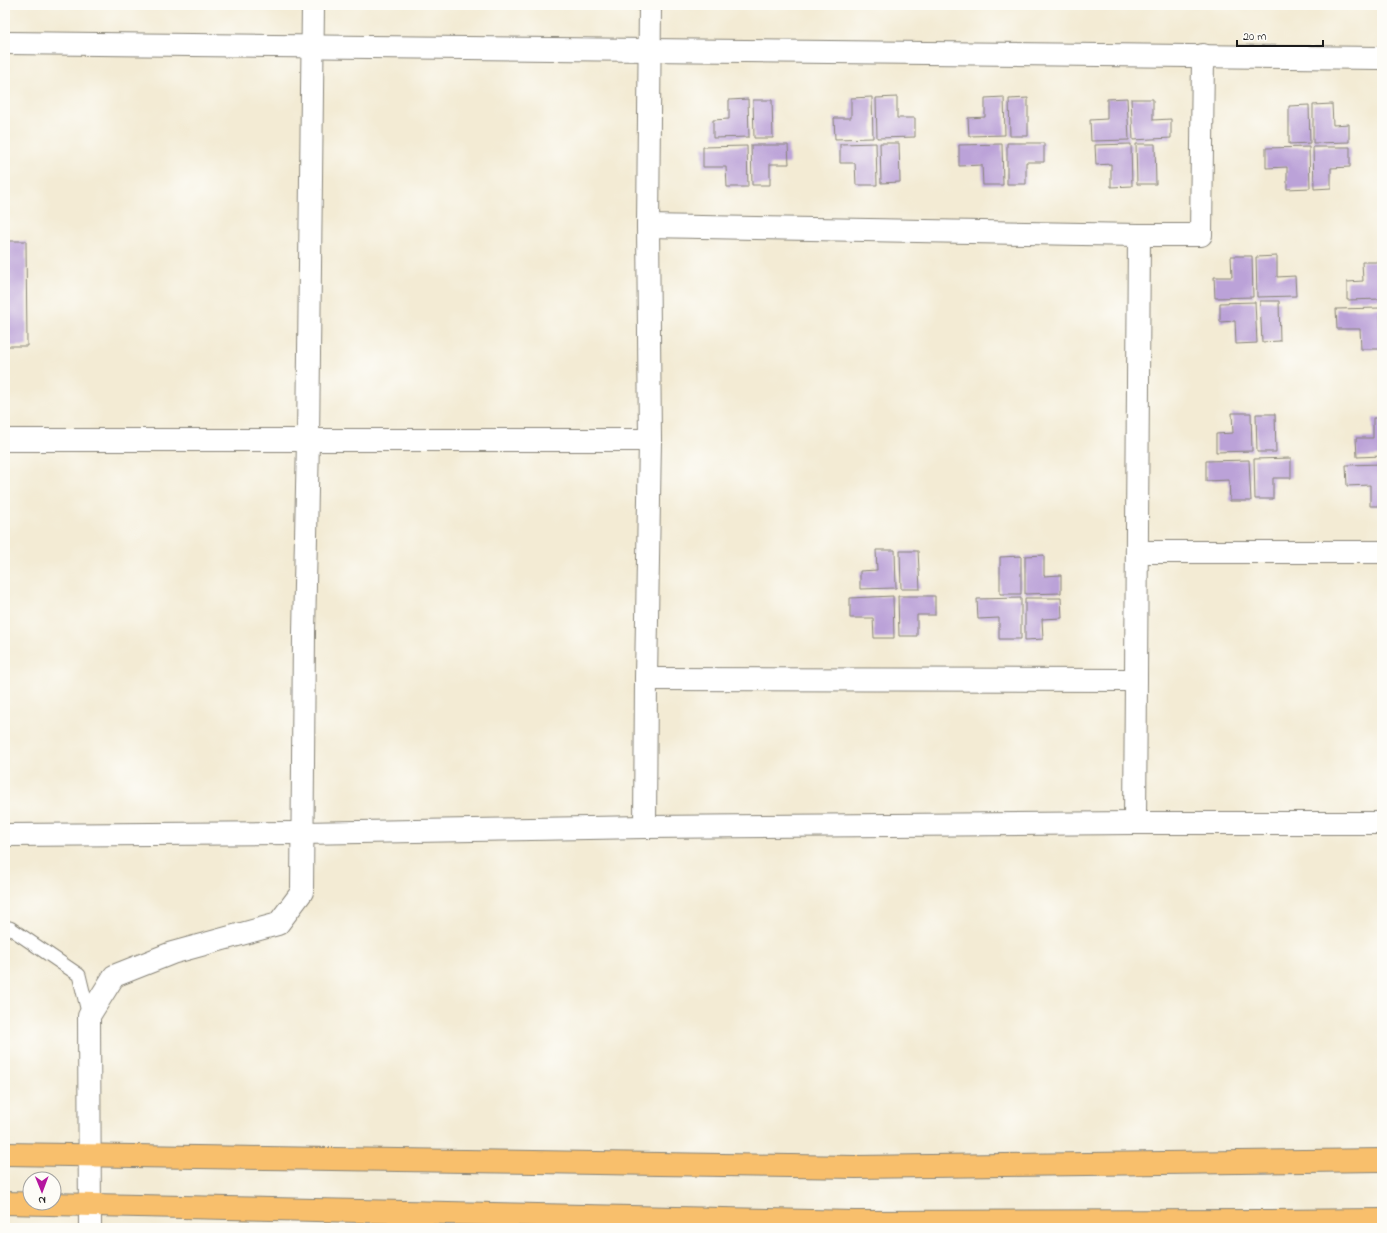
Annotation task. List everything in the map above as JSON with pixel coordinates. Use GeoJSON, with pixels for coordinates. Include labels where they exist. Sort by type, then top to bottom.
{"type":"FeatureCollection","features":[{"type":"Feature","properties":{"kind":"main road"},"geometry":{"type":"LineString","coordinates":[[5,1154],[856,1167],[1382,1160]]}},
{"type":"Feature","properties":{"kind":"main road"},"geometry":{"type":"LineString","coordinates":[[5,1203],[855,1222],[1382,1220]]}},
{"type":"Feature","properties":{"kind":"street"},"geometry":{"type":"LineString","coordinates":[[90,1228],[89,1016],[114,976],[172,953],[278,924],[302,892],[304,633],[308,440],[313,5]]}},
{"type":"Feature","properties":{"kind":"street"},"geometry":{"type":"LineString","coordinates":[[645,827],[650,440],[648,226],[650,5]]}},
{"type":"Feature","properties":{"kind":"street"},"geometry":{"type":"LineString","coordinates":[[5,43],[1380,58]]}},
{"type":"Feature","properties":{"kind":"street"},"geometry":{"type":"LineString","coordinates":[[648,226],[1139,235],[1201,234],[1203,55]]}},
{"type":"Feature","properties":{"kind":"street"},"geometry":{"type":"LineString","coordinates":[[1135,823],[1139,235]]}},
{"type":"Feature","properties":{"kind":"street"},"geometry":{"type":"LineString","coordinates":[[5,440],[650,440]]}},
{"type":"Feature","properties":{"kind":"street"},"geometry":{"type":"LineString","coordinates":[[1137,552],[1382,552]]}},
{"type":"Feature","properties":{"kind":"street"},"geometry":{"type":"LineString","coordinates":[[646,679],[1136,680]]}},
{"type":"Feature","properties":{"kind":"street"},"geometry":{"type":"LineString","coordinates":[[5,835],[302,834],[645,827],[1135,823],[1382,823]]}},
{"type":"Feature","properties":{"kind":"lane"},"geometry":{"type":"LineString","coordinates":[[5,927],[10,928],[79,975],[89,1016]]}},
{"type":"Feature","properties":{"kind":"building"},"geometry":{"type":"Polygon","coordinates":[[[872,97],[873,138],[835,139],[834,118],[851,118],[851,98],[872,97]]]}},
{"type":"Feature","properties":{"kind":"building"},"geometry":{"type":"Polygon","coordinates":[[[897,97],[897,118],[915,118],[915,137],[877,138],[876,98],[897,97]]]}},
{"type":"Feature","properties":{"kind":"building"},"geometry":{"type":"Polygon","coordinates":[[[1004,97],[1005,135],[969,136],[968,118],[985,117],[985,98],[1004,97]]]}},
{"type":"Feature","properties":{"kind":"building"},"geometry":{"type":"Polygon","coordinates":[[[1028,98],[1028,136],[1010,136],[1009,99],[1028,98]]]}},
{"type":"Feature","properties":{"kind":"building"},"geometry":{"type":"Polygon","coordinates":[[[1127,98],[1129,140],[1091,141],[1090,120],[1107,119],[1107,99],[1127,98]]]}},
{"type":"Feature","properties":{"kind":"building"},"geometry":{"type":"Polygon","coordinates":[[[748,99],[749,137],[713,138],[713,120],[729,119],[729,100],[748,99]]]}},
{"type":"Feature","properties":{"kind":"building"},"geometry":{"type":"Polygon","coordinates":[[[1131,99],[1153,99],[1153,120],[1171,119],[1171,138],[1133,140],[1131,99]]]}},
{"type":"Feature","properties":{"kind":"building"},"geometry":{"type":"Polygon","coordinates":[[[753,100],[772,100],[773,138],[754,138],[753,100]]]}},
{"type":"Feature","properties":{"kind":"building"},"geometry":{"type":"Polygon","coordinates":[[[1332,104],[1333,125],[1349,124],[1349,142],[1313,143],[1313,105],[1332,104]]]}},
{"type":"Feature","properties":{"kind":"building"},"geometry":{"type":"Polygon","coordinates":[[[1309,105],[1310,143],[1289,144],[1289,106],[1309,105]]]}},
{"type":"Feature","properties":{"kind":"building"},"geometry":{"type":"Polygon","coordinates":[[[876,143],[877,185],[856,185],[855,163],[840,163],[840,144],[876,143]]]}},
{"type":"Feature","properties":{"kind":"building"},"geometry":{"type":"Polygon","coordinates":[[[880,143],[899,143],[900,182],[881,183],[880,143]]]}},
{"type":"Feature","properties":{"kind":"building"},"geometry":{"type":"Polygon","coordinates":[[[1007,143],[1044,143],[1044,162],[1026,162],[1026,184],[1007,184],[1007,143]]]}},
{"type":"Feature","properties":{"kind":"building"},"geometry":{"type":"Polygon","coordinates":[[[1002,144],[1003,185],[983,185],[982,165],[959,166],[959,145],[1002,144]]]}},
{"type":"Feature","properties":{"kind":"building"},"geometry":{"type":"Polygon","coordinates":[[[1131,144],[1132,186],[1111,187],[1111,164],[1096,165],[1095,145],[1131,144]]]}},
{"type":"Feature","properties":{"kind":"building"},"geometry":{"type":"Polygon","coordinates":[[[1136,144],[1155,144],[1156,184],[1137,184],[1136,144]]]}},
{"type":"Feature","properties":{"kind":"building"},"geometry":{"type":"Polygon","coordinates":[[[751,145],[788,145],[789,164],[770,164],[770,185],[752,185],[751,145]]]}},
{"type":"Feature","properties":{"kind":"building"},"geometry":{"type":"Polygon","coordinates":[[[747,146],[748,187],[727,187],[726,167],[703,167],[703,147],[747,146]]]}},
{"type":"Feature","properties":{"kind":"building"},"geometry":{"type":"Polygon","coordinates":[[[1309,147],[1310,188],[1287,189],[1287,167],[1266,168],[1266,148],[1309,147]]]}},
{"type":"Feature","properties":{"kind":"building"},"geometry":{"type":"Polygon","coordinates":[[[1313,147],[1350,147],[1350,167],[1331,168],[1331,188],[1314,189],[1313,147]]]}},
{"type":"Feature","properties":{"kind":"building"},"geometry":{"type":"Polygon","coordinates":[[[5,241],[26,241],[27,346],[5,346],[5,241]]]}},
{"type":"Feature","properties":{"kind":"building"},"geometry":{"type":"Polygon","coordinates":[[[1231,256],[1252,256],[1253,297],[1215,298],[1214,277],[1232,277],[1231,256]]]}},
{"type":"Feature","properties":{"kind":"building"},"geometry":{"type":"Polygon","coordinates":[[[1277,256],[1277,277],[1295,276],[1296,296],[1257,297],[1256,257],[1277,256]]]}},
{"type":"Feature","properties":{"kind":"building"},"geometry":{"type":"Polygon","coordinates":[[[1362,262],[1381,262],[1382,299],[1347,300],[1347,282],[1363,281],[1362,262]]]}},
{"type":"Feature","properties":{"kind":"building"},"geometry":{"type":"Polygon","coordinates":[[[1260,301],[1279,301],[1280,341],[1262,342],[1260,301]]]}},
{"type":"Feature","properties":{"kind":"building"},"geometry":{"type":"Polygon","coordinates":[[[1255,302],[1257,343],[1236,344],[1235,321],[1220,322],[1220,303],[1255,302]]]}},
{"type":"Feature","properties":{"kind":"building"},"geometry":{"type":"Polygon","coordinates":[[[1380,308],[1381,349],[1361,349],[1360,329],[1337,329],[1336,309],[1380,308]]]}},
{"type":"Feature","properties":{"kind":"building"},"geometry":{"type":"Polygon","coordinates":[[[1232,413],[1251,413],[1252,451],[1216,452],[1216,434],[1233,433],[1232,413]]]}},
{"type":"Feature","properties":{"kind":"building"},"geometry":{"type":"Polygon","coordinates":[[[1256,414],[1275,414],[1276,452],[1257,452],[1256,414]]]}},
{"type":"Feature","properties":{"kind":"building"},"geometry":{"type":"Polygon","coordinates":[[[1373,418],[1382,418],[1382,456],[1357,457],[1356,438],[1373,438],[1373,418]]]}},
{"type":"Feature","properties":{"kind":"building"},"geometry":{"type":"Polygon","coordinates":[[[1291,458],[1291,478],[1273,478],[1273,499],[1255,499],[1254,459],[1291,458]]]}},
{"type":"Feature","properties":{"kind":"building"},"geometry":{"type":"Polygon","coordinates":[[[1249,460],[1251,501],[1230,501],[1229,480],[1206,481],[1206,461],[1249,460]]]}},
{"type":"Feature","properties":{"kind":"building"},"geometry":{"type":"Polygon","coordinates":[[[1382,464],[1382,506],[1370,506],[1370,485],[1347,486],[1346,465],[1382,464]]]}},
{"type":"Feature","properties":{"kind":"building"},"geometry":{"type":"Polygon","coordinates":[[[876,550],[895,550],[896,588],[860,589],[860,571],[877,570],[876,550]]]}},
{"type":"Feature","properties":{"kind":"building"},"geometry":{"type":"Polygon","coordinates":[[[900,551],[918,551],[920,589],[901,589],[900,551]]]}},
{"type":"Feature","properties":{"kind":"building"},"geometry":{"type":"Polygon","coordinates":[[[1044,555],[1044,576],[1061,575],[1061,593],[1025,594],[1025,556],[1044,555]]]}},
{"type":"Feature","properties":{"kind":"building"},"geometry":{"type":"Polygon","coordinates":[[[1021,556],[1021,594],[1000,594],[1000,557],[1021,556]]]}},
{"type":"Feature","properties":{"kind":"building"},"geometry":{"type":"Polygon","coordinates":[[[893,596],[894,638],[874,638],[873,618],[850,618],[850,598],[893,596]]]}},
{"type":"Feature","properties":{"kind":"building"},"geometry":{"type":"Polygon","coordinates":[[[898,596],[935,596],[935,615],[917,615],[917,636],[899,636],[898,596]]]}},
{"type":"Feature","properties":{"kind":"building"},"geometry":{"type":"Polygon","coordinates":[[[1021,598],[1021,639],[999,639],[999,618],[978,619],[977,599],[1021,598]]]}},
{"type":"Feature","properties":{"kind":"building"},"geometry":{"type":"Polygon","coordinates":[[[1025,598],[1061,598],[1062,618],[1042,619],[1043,639],[1025,640],[1025,598]]]}}]}
